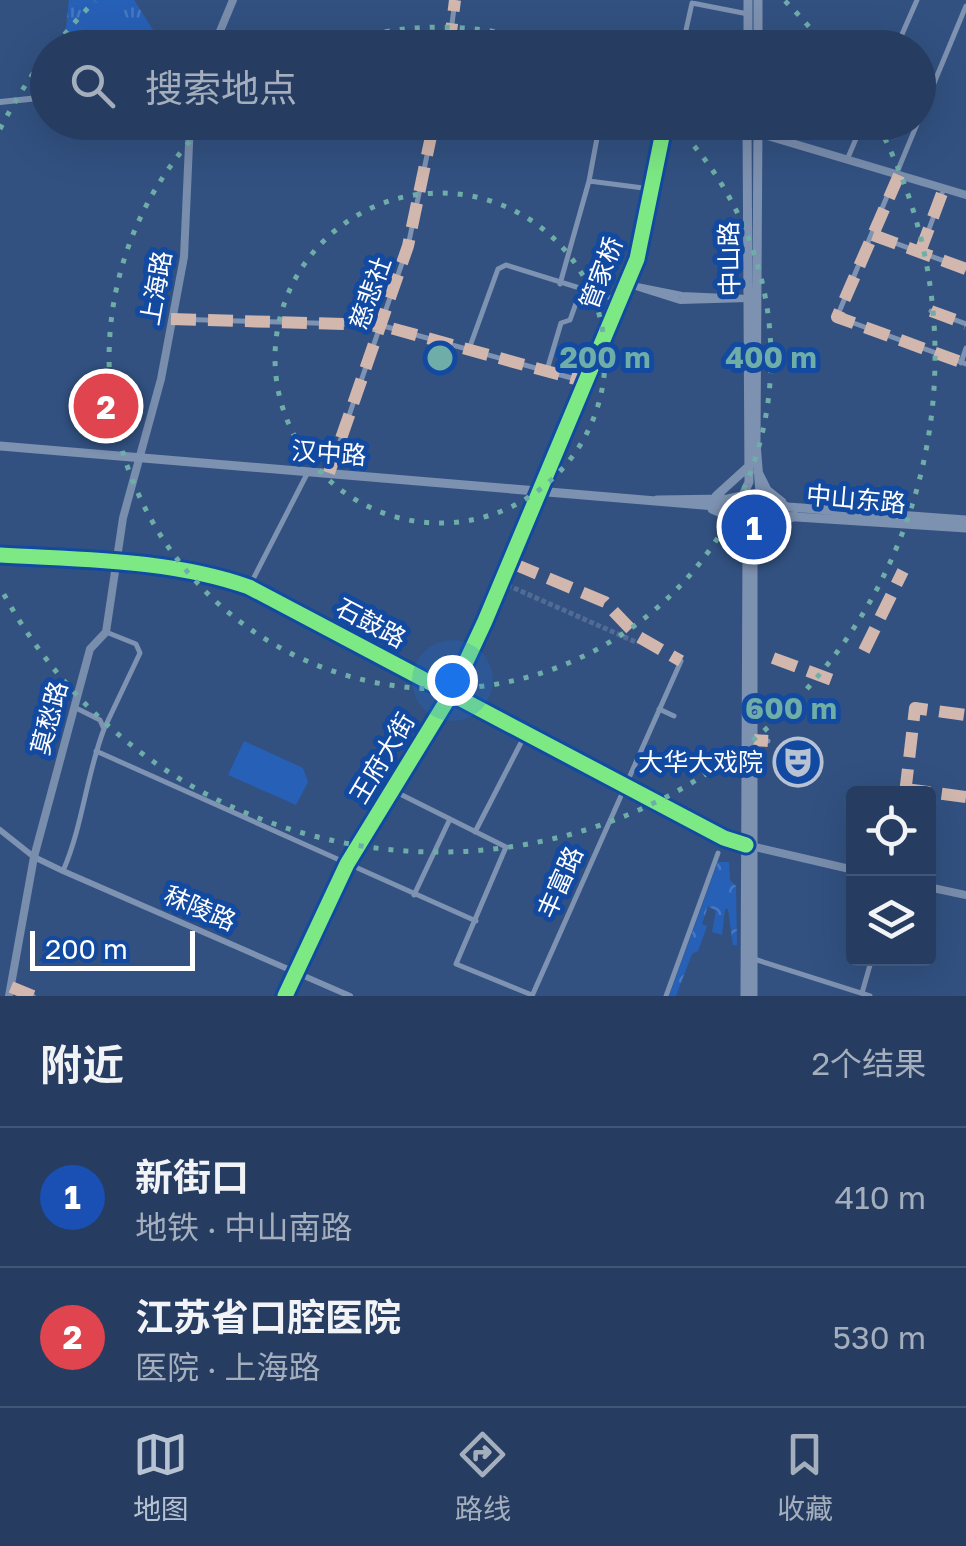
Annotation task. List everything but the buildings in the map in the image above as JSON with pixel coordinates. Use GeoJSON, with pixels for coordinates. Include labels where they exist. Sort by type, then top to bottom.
{"type":"FeatureCollection","features":[{"type":"Feature","properties":{"kind":"main road"},"geometry":{"type":"LineString","coordinates":[[220,30],[233,0]]}},
{"type":"Feature","properties":{"kind":"main road"},"geometry":{"type":"LineString","coordinates":[[748,0],[748,30]]}},
{"type":"Feature","properties":{"kind":"main road"},"geometry":{"type":"LineString","coordinates":[[758,0],[758,30]]}},
{"type":"Feature","properties":{"kind":"main road","name":"上海路"},"geometry":{"type":"LineString","coordinates":[[141,458],[184,257],[189,140]]}},
{"type":"Feature","properties":{"kind":"main road","name":"中山路"},"geometry":{"type":"LineString","coordinates":[[752,140],[749,298],[754,501]]}},
{"type":"Feature","properties":{"kind":"main road","name":"中山路"},"geometry":{"type":"LineString","coordinates":[[752,140],[752,464],[748,482],[754,501]]}},
{"type":"Feature","properties":{"kind":"main road"},"geometry":{"type":"LineString","coordinates":[[789,140],[966,195]]}},
{"type":"Feature","properties":{"kind":"main road","name":"汉中路"},"geometry":{"type":"LineString","coordinates":[[0,446],[654,500],[754,501]]}},
{"type":"Feature","properties":{"kind":"main road","name":"莫愁路"},"geometry":{"type":"LineString","coordinates":[[10,992],[34,858],[90,648],[106,632],[123,518],[141,458]]}},
{"type":"Feature","properties":{"kind":"main road"},"geometry":{"type":"LineString","coordinates":[[704,502],[726,491],[752,464],[767,490],[799,511]]}},
{"type":"Feature","properties":{"kind":"main road"},"geometry":{"type":"LineString","coordinates":[[751,846],[750,545],[754,501]]}},
{"type":"Feature","properties":{"kind":"main road","name":"中山路"},"geometry":{"type":"LineString","coordinates":[[750,545],[742,512],[754,501]]}},
{"type":"Feature","properties":{"kind":"main road","name":"中山东路"},"geometry":{"type":"LineString","coordinates":[[754,501],[799,511],[966,528]]}},
{"type":"Feature","properties":{"kind":"main road","name":"中山东路"},"geometry":{"type":"LineString","coordinates":[[754,501],[799,511],[966,520]]}},
{"type":"Feature","properties":{"kind":"main road","name":"中山东路"},"geometry":{"type":"LineString","coordinates":[[742,512],[754,501]]}},
{"type":"Feature","properties":{"kind":"main road"},"geometry":{"type":"LineString","coordinates":[[704,502],[726,516],[750,545],[754,740],[745,996]]}},
{"type":"Feature","properties":{"kind":"main road","name":"汉中路"},"geometry":{"type":"LineString","coordinates":[[704,502],[742,512]]}},
{"type":"Feature","properties":{"kind":"main road"},"geometry":{"type":"LineString","coordinates":[[750,545],[773,525],[799,511]]}},
{"type":"Feature","properties":{"kind":"main road"},"geometry":{"type":"LineString","coordinates":[[751,846],[846,868]]}},
{"type":"Feature","properties":{"kind":"main road"},"geometry":{"type":"LineString","coordinates":[[936,889],[966,895]]}},
{"type":"Feature","properties":{"kind":"main road"},"geometry":{"type":"LineString","coordinates":[[749,957],[753,996]]}},
{"type":"Feature","properties":{"kind":"street"},"geometry":{"type":"LineString","coordinates":[[450,30],[454,0]]}},
{"type":"Feature","properties":{"kind":"street"},"geometry":{"type":"LineString","coordinates":[[904,30],[917,0]]}},
{"type":"Feature","properties":{"kind":"street"},"geometry":{"type":"LineString","coordinates":[[686,30],[692,1],[748,14]]}},
{"type":"Feature","properties":{"kind":"street"},"geometry":{"type":"LineString","coordinates":[[936,82],[966,6]]}},
{"type":"Feature","properties":{"kind":"street"},"geometry":{"type":"LineString","coordinates":[[0,102],[30,99]]}},
{"type":"Feature","properties":{"kind":"street","name":"慈悲社"},"geometry":{"type":"LineString","coordinates":[[329,473],[408,246],[430,140]]}},
{"type":"Feature","properties":{"kind":"street"},"geometry":{"type":"LineString","coordinates":[[560,284],[597,140]]}},
{"type":"Feature","properties":{"kind":"street","name":"管家桥"},"geometry":{"type":"LineString","coordinates":[[538,488],[637,259],[662,140]]}},
{"type":"Feature","properties":{"kind":"street"},"geometry":{"type":"LineString","coordinates":[[847,160],[855,140]]}},
{"type":"Feature","properties":{"kind":"street"},"geometry":{"type":"LineString","coordinates":[[913,140],[837,318],[964,364],[966,348]]}},
{"type":"Feature","properties":{"kind":"street"},"geometry":{"type":"LineString","coordinates":[[589,181],[652,189]]}},
{"type":"Feature","properties":{"kind":"street"},"geometry":{"type":"LineString","coordinates":[[920,252],[944,188]]}},
{"type":"Feature","properties":{"kind":"street"},"geometry":{"type":"LineString","coordinates":[[873,236],[966,269]]}},
{"type":"Feature","properties":{"kind":"street"},"geometry":{"type":"LineString","coordinates":[[469,349],[498,269],[506,265],[580,292]]}},
{"type":"Feature","properties":{"kind":"street"},"geometry":{"type":"LineString","coordinates":[[626,284],[682,294],[749,298]]}},
{"type":"Feature","properties":{"kind":"street"},"geometry":{"type":"LineString","coordinates":[[547,370],[561,322],[570,320],[584,288],[618,300]]}},
{"type":"Feature","properties":{"kind":"street"},"geometry":{"type":"LineString","coordinates":[[931,312],[966,324]]}},
{"type":"Feature","properties":{"kind":"street"},"geometry":{"type":"LineString","coordinates":[[171,320],[380,325],[586,382]]}},
{"type":"Feature","properties":{"kind":"street"},"geometry":{"type":"LineString","coordinates":[[249,587],[308,472]]}},
{"type":"Feature","properties":{"kind":"street","name":"王府大街"},"geometry":{"type":"LineString","coordinates":[[284,996],[348,864],[450,694],[504,584],[538,488]]}},
{"type":"Feature","properties":{"kind":"street","name":"石鼓路"},"geometry":{"type":"LineString","coordinates":[[0,556],[116,562],[249,587],[724,838],[751,846]]}},
{"type":"Feature","properties":{"kind":"street"},"geometry":{"type":"LineString","coordinates":[[63,872],[80,830],[104,729],[140,653],[136,644],[106,632]]}},
{"type":"Feature","properties":{"kind":"street","name":"丰富路"},"geometry":{"type":"LineString","coordinates":[[532,996],[681,662]]}},
{"type":"Feature","properties":{"kind":"street"},"geometry":{"type":"LineString","coordinates":[[72,706],[100,720],[104,729]]}},
{"type":"Feature","properties":{"kind":"street"},"geometry":{"type":"LineString","coordinates":[[659,710],[674,716]]}},
{"type":"Feature","properties":{"kind":"street"},"geometry":{"type":"LineString","coordinates":[[475,832],[526,732]]}},
{"type":"Feature","properties":{"kind":"street"},"geometry":{"type":"LineString","coordinates":[[754,740],[768,741]]}},
{"type":"Feature","properties":{"kind":"street"},"geometry":{"type":"LineString","coordinates":[[96,752],[476,921]]}},
{"type":"Feature","properties":{"kind":"street"},"geometry":{"type":"LineString","coordinates":[[392,790],[506,847],[456,964],[532,996]]}},
{"type":"Feature","properties":{"kind":"street"},"geometry":{"type":"LineString","coordinates":[[414,895],[449,820]]}},
{"type":"Feature","properties":{"kind":"street","name":"秣陵路"},"geometry":{"type":"LineString","coordinates":[[0,830],[34,858],[63,872],[350,996]]}},
{"type":"Feature","properties":{"kind":"street"},"geometry":{"type":"LineString","coordinates":[[666,996],[718,853]]}},
{"type":"Feature","properties":{"kind":"street"},"geometry":{"type":"LineString","coordinates":[[749,957],[870,996]]}},
{"type":"Feature","properties":{"kind":"street"},"geometry":{"type":"LineString","coordinates":[[862,995],[870,966]]}},
{"type":"Feature","properties":{"kind":"street"},"geometry":{"type":"LineString","coordinates":[[10,992],[33,996]]}},
{"type":"Feature","properties":{"kind":"green space"},"geometry":{"type":"Polygon","coordinates":[[[69,0],[134,0],[153,30],[66,30],[69,0]]]}},
{"type":"Feature","properties":{"kind":"green space"},"geometry":{"type":"Polygon","coordinates":[[[244,741],[303,768],[308,782],[296,805],[228,775],[244,741]]]}},
{"type":"Feature","properties":{"kind":"green space"},"geometry":{"type":"Polygon","coordinates":[[[718,862],[729,862],[730,880],[736,886],[737,945],[733,945],[728,909],[722,935],[712,932],[716,911],[708,906],[702,924],[707,926],[698,951],[692,954],[676,996],[669,996],[718,862]]]}},
{"type":"Feature","properties":{"kind":"tunnel"},"geometry":{"type":"LineString","coordinates":[[507,585],[638,643]]}},
{"type":"Feature","properties":{"kind":"marked path"},"geometry":{"type":"LineString","coordinates":[[451,30],[455,0]]}},
{"type":"Feature","properties":{"kind":"marked path"},"geometry":{"type":"LineString","coordinates":[[329,473],[408,246],[430,140]]}},
{"type":"Feature","properties":{"kind":"marked path"},"geometry":{"type":"LineString","coordinates":[[899,175],[837,317],[966,364]]}},
{"type":"Feature","properties":{"kind":"marked path"},"geometry":{"type":"LineString","coordinates":[[920,252],[944,188]]}},
{"type":"Feature","properties":{"kind":"marked path"},"geometry":{"type":"LineString","coordinates":[[873,235],[966,269]]}},
{"type":"Feature","properties":{"kind":"marked path"},"geometry":{"type":"LineString","coordinates":[[931,311],[966,324]]}},
{"type":"Feature","properties":{"kind":"marked path"},"geometry":{"type":"LineString","coordinates":[[171,319],[380,325],[586,382]]}},
{"type":"Feature","properties":{"kind":"marked path"},"geometry":{"type":"LineString","coordinates":[[514,564],[605,602],[637,636],[681,661]]}},
{"type":"Feature","properties":{"kind":"marked path"},"geometry":{"type":"LineString","coordinates":[[864,651],[903,571]]}},
{"type":"Feature","properties":{"kind":"marked path"},"geometry":{"type":"LineString","coordinates":[[773,658],[840,683]]}},
{"type":"Feature","properties":{"kind":"marked path"},"geometry":{"type":"LineString","coordinates":[[906,786],[915,708],[966,715]]}},
{"type":"Feature","properties":{"kind":"marked path"},"geometry":{"type":"LineString","coordinates":[[754,740],[768,741]]}},
{"type":"Feature","properties":{"kind":"marked path"},"geometry":{"type":"LineString","coordinates":[[936,793],[966,797]]}},
{"type":"Feature","properties":{"kind":"marked path"},"geometry":{"type":"LineString","coordinates":[[11,987],[33,996]]}},
{"type":"Feature","properties":{"kind":"cycle path"},"geometry":{"type":"LineString","coordinates":[[285,996],[347,864],[451,694],[485,621],[637,259],[661,140]]}},
{"type":"Feature","properties":{"kind":"cycle path"},"geometry":{"type":"LineString","coordinates":[[0,555],[157,566],[249,587],[724,838],[746,845]]}},
{"type":"Feature","properties":{"kind":"place","name":"江苏省口腔医院"},"geometry":{"type":"Point","coordinates":[106,406]}},
{"type":"Feature","properties":{"kind":"place","name":"新街口"},"geometry":{"type":"Point","coordinates":[754,527]}},
{"type":"Feature","properties":{"kind":"place","name":"大华大戏院"},"geometry":{"type":"Point","coordinates":[798,762]}}]}
